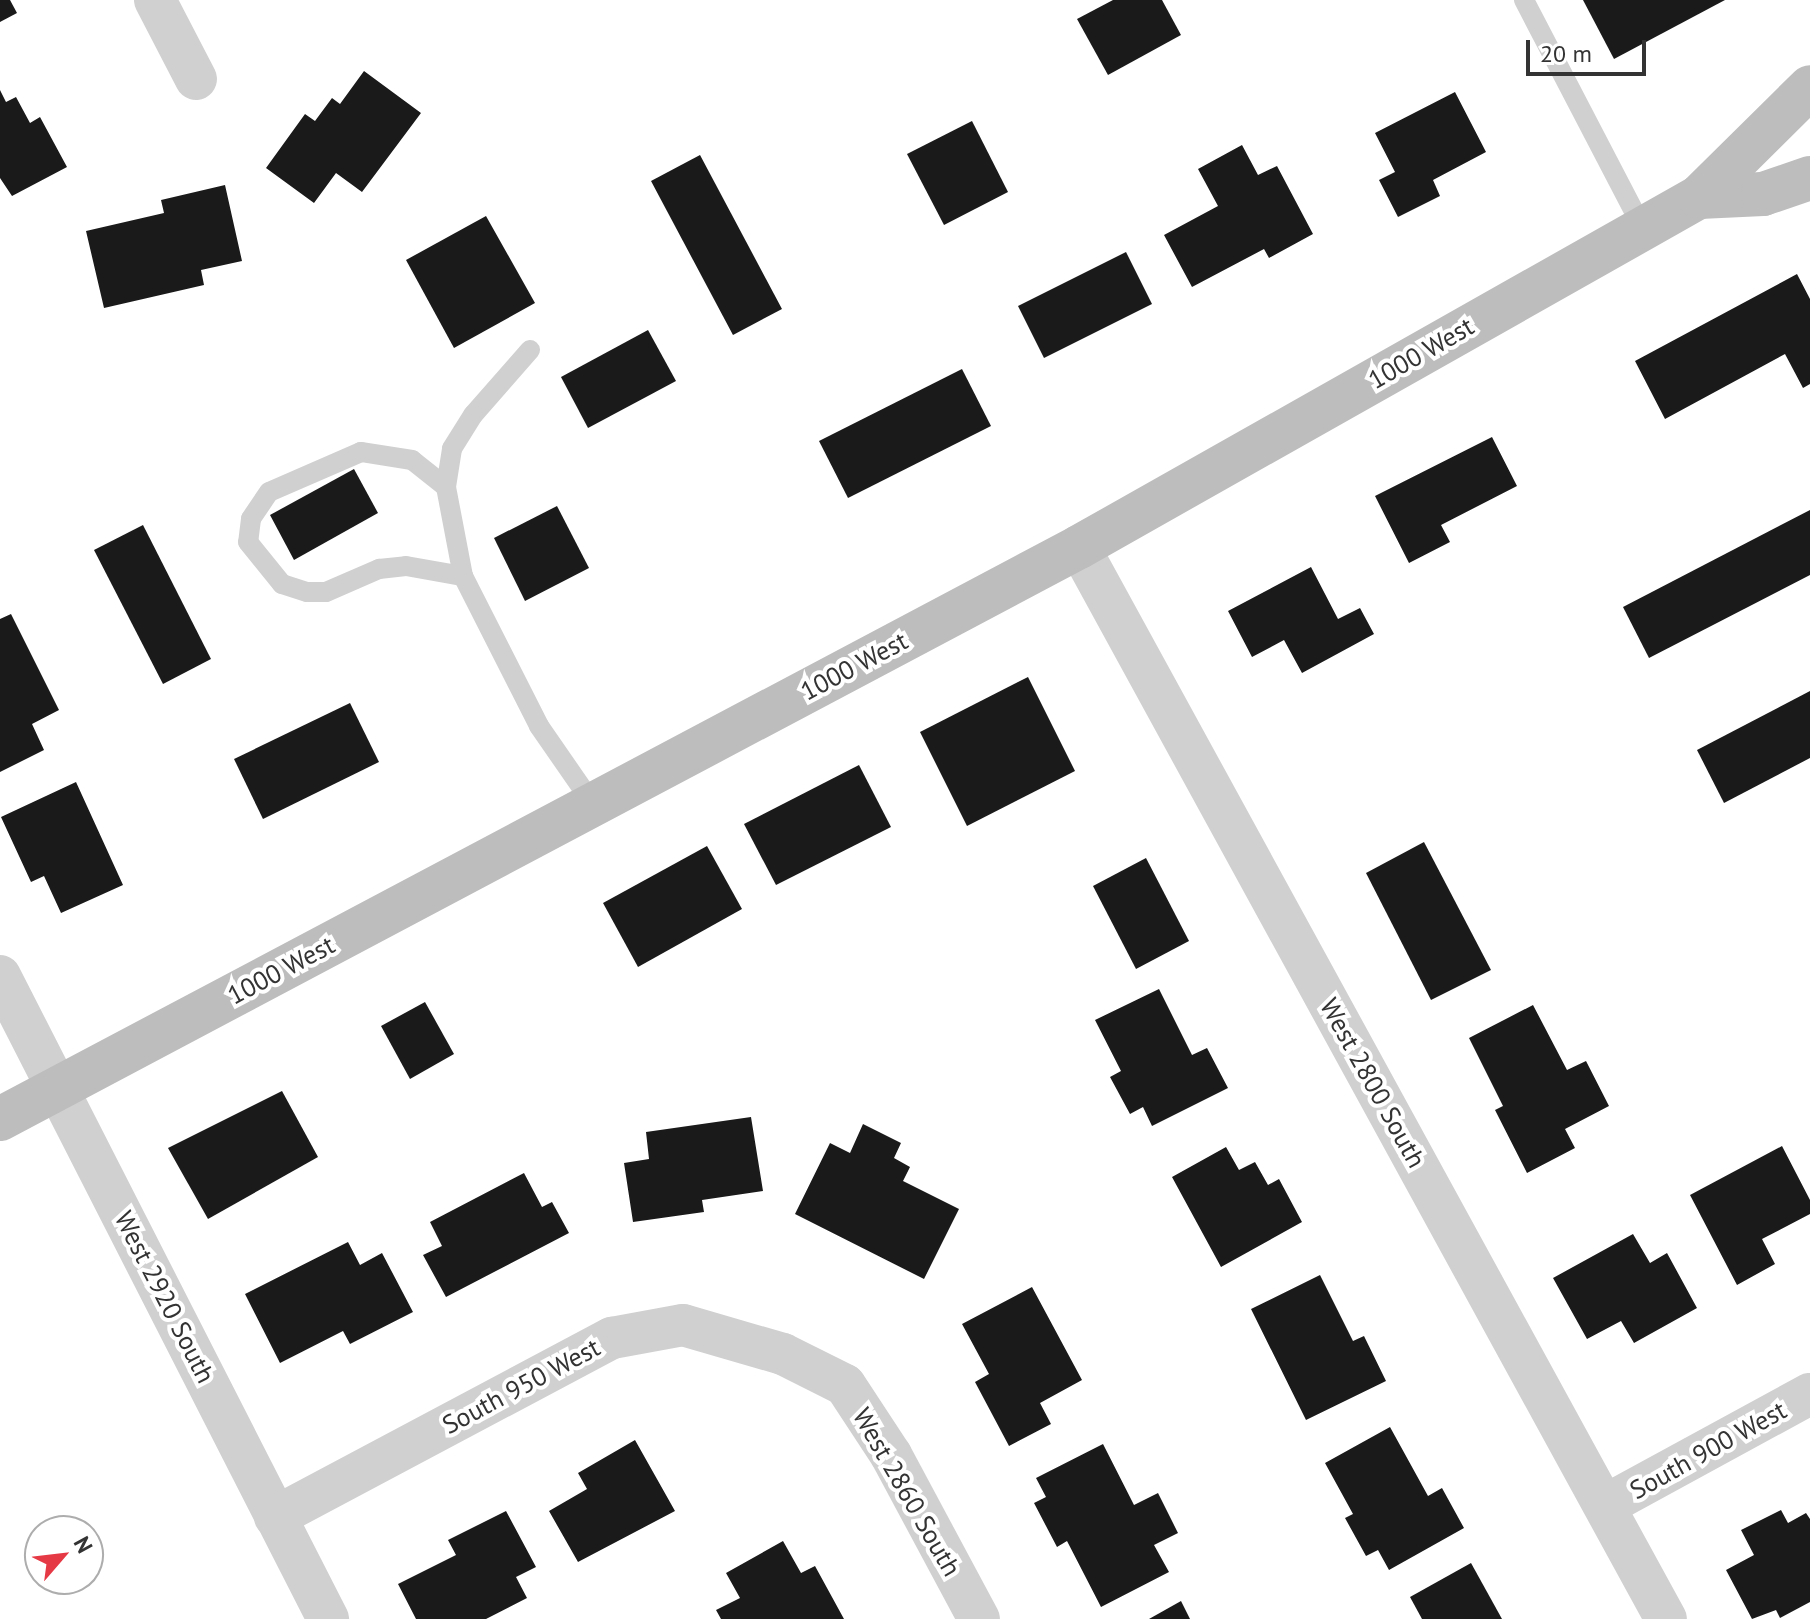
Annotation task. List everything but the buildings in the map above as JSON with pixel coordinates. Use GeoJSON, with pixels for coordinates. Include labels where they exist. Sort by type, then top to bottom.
{"type":"FeatureCollection","features":[{"type":"Feature","properties":{"kind":"main road"},"geometry":{"type":"LineString","coordinates":[[1699,197],[1810,87]]}},
{"type":"Feature","properties":{"kind":"main road"},"geometry":{"type":"LineString","coordinates":[[1699,197],[1763,194],[1810,178]]}},
{"type":"Feature","properties":{"kind":"main road","name":"1000 West"},"geometry":{"type":"LineString","coordinates":[[0,1119],[1079,547],[1699,197]]}},
{"type":"Feature","properties":{"kind":"street"},"geometry":{"type":"LineString","coordinates":[[155,0],[196,79]]}},
{"type":"Feature","properties":{"kind":"street","name":"West 2800 South"},"geometry":{"type":"LineString","coordinates":[[1079,547],[1666,1619]]}},
{"type":"Feature","properties":{"kind":"street","name":"West 2920 South"},"geometry":{"type":"LineString","coordinates":[[0,976],[328,1619]]}},
{"type":"Feature","properties":{"kind":"street","name":"South 950 West"},"geometry":{"type":"LineString","coordinates":[[275,1517],[612,1338],[683,1325],[783,1354]]}},
{"type":"Feature","properties":{"kind":"street","name":"West 2860 South"},"geometry":{"type":"LineString","coordinates":[[783,1354],[845,1385],[891,1455],[979,1619]]}},
{"type":"Feature","properties":{"kind":"street","name":"South 900 West"},"geometry":{"type":"LineString","coordinates":[[1606,1505],[1810,1394]]}},
{"type":"Feature","properties":{"kind":"lane"},"geometry":{"type":"LineString","coordinates":[[1524,0],[1642,227]]}},
{"type":"Feature","properties":{"kind":"lane"},"geometry":{"type":"LineString","coordinates":[[530,350],[459,438],[446,487],[463,576],[539,726],[593,804]]}},
{"type":"Feature","properties":{"kind":"lane"},"geometry":{"type":"LineString","coordinates":[[446,487],[412,460],[361,452],[269,492],[251,519],[248,542],[282,584],[307,592],[326,592],[379,569],[406,566],[463,576]]}}]}
